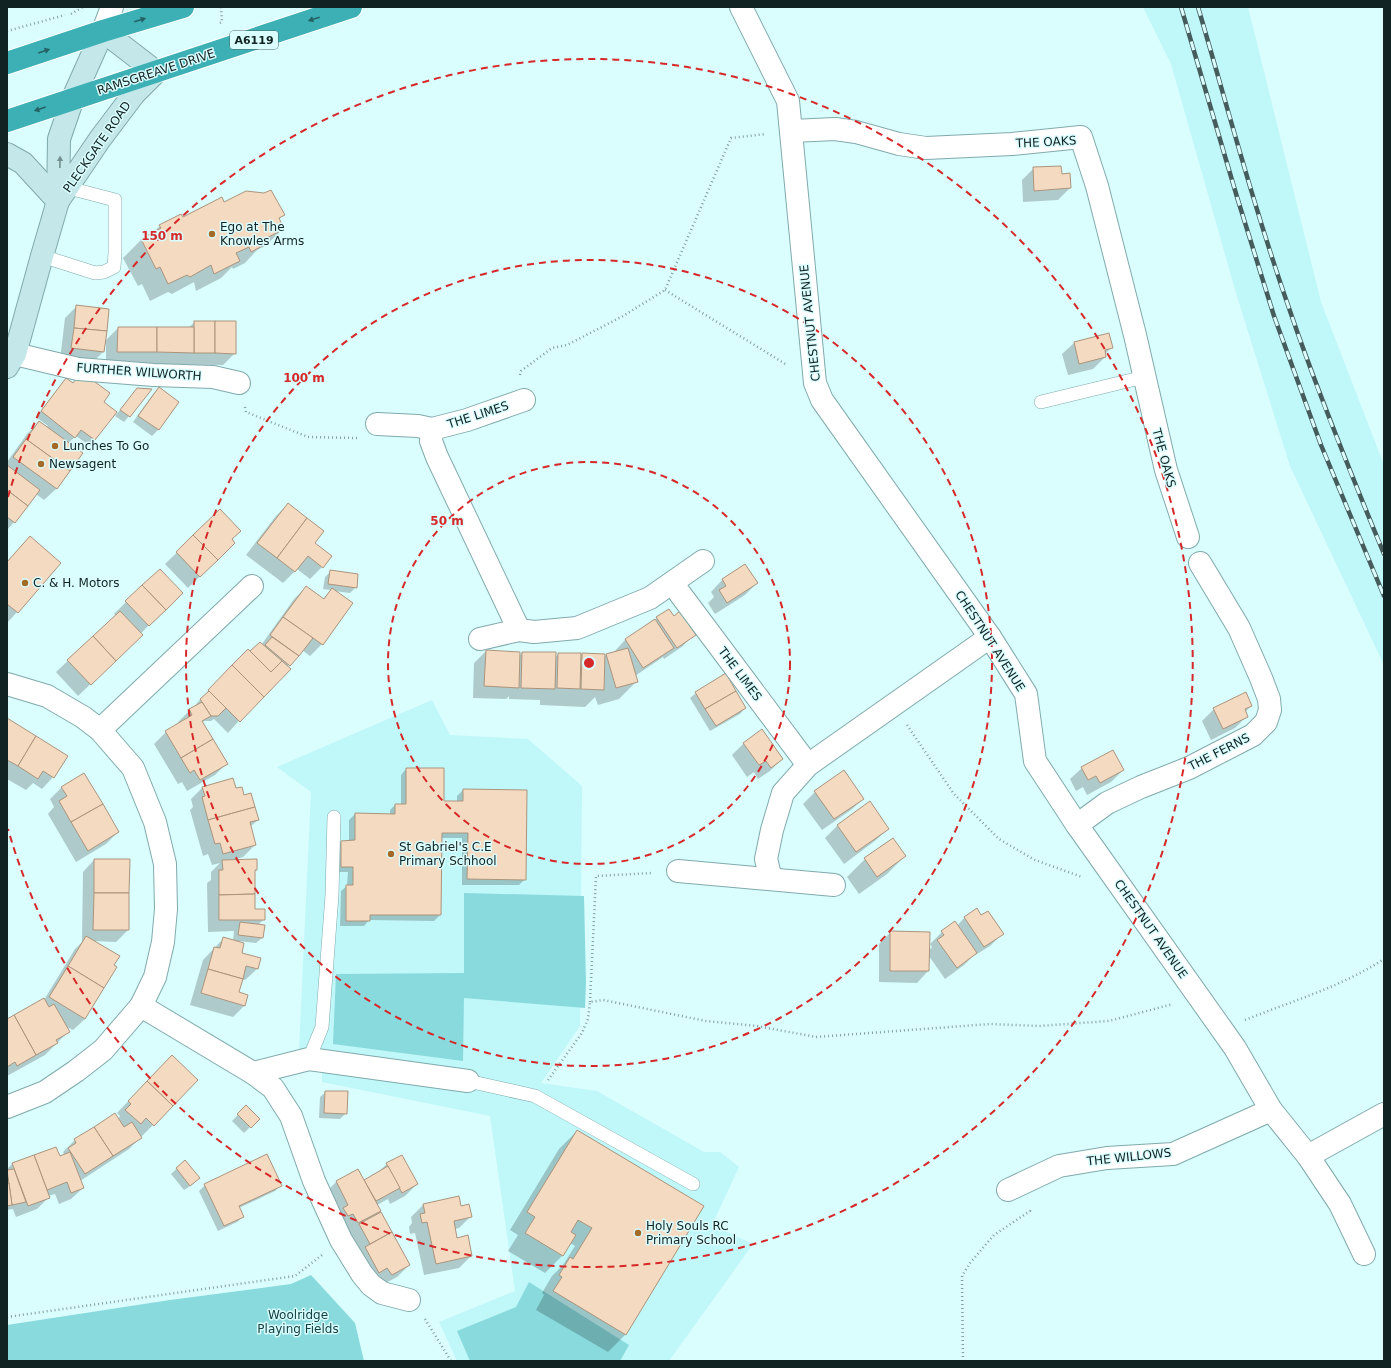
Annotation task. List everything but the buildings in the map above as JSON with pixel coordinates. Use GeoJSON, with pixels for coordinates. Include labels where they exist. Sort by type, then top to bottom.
{"type":"FeatureCollection","features":[{"type":"Feature","properties":{"kind":"highway"},"geometry":{"type":"LineString","coordinates":[[7,63],[103,31],[182,7]]}},
{"type":"Feature","properties":{"kind":"highway","name":"RAMSGREAVE DRIVE"},"geometry":{"type":"LineString","coordinates":[[7,120],[351,7]]}},
{"type":"Feature","properties":{"kind":"main road"},"geometry":{"type":"LineString","coordinates":[[103,31],[156,72]]}},
{"type":"Feature","properties":{"kind":"main road","name":"PLECKGATE ROAD"},"geometry":{"type":"LineString","coordinates":[[62,192],[59,139],[73,98],[103,31]]}},
{"type":"Feature","properties":{"kind":"main road","name":"PLECKGATE ROAD"},"geometry":{"type":"LineString","coordinates":[[11,360],[62,192],[134,94],[156,72]]}},
{"type":"Feature","properties":{"kind":"main road"},"geometry":{"type":"LineString","coordinates":[[7,154],[23,163],[62,192]]}},
{"type":"Feature","properties":{"kind":"street","name":"PLECKGATE ROAD"},"geometry":{"type":"LineString","coordinates":[[103,31],[112,7]]}},
{"type":"Feature","properties":{"kind":"street","name":"CHESTNUT AVENUE"},"geometry":{"type":"LineString","coordinates":[[741,7],[788,101],[815,382],[822,400],[990,637],[1026,694],[1036,761],[1077,825],[1235,1048],[1271,1110],[1308,1156],[1340,1204],[1364,1254]]}},
{"type":"Feature","properties":{"kind":"street","name":"THE OAKS"},"geometry":{"type":"LineString","coordinates":[[792,131],[836,129],[856,132],[899,144],[926,148],[1012,144],[1081,137],[1097,186],[1135,335],[1166,470],[1188,537]]}},
{"type":"Feature","properties":{"kind":"street","name":"FURTHER WILWORTH"},"geometry":{"type":"LineString","coordinates":[[11,360],[78,369],[154,375],[213,377],[239,383]]}},
{"type":"Feature","properties":{"kind":"street","name":"THE LIMES"},"geometry":{"type":"LineString","coordinates":[[378,424],[418,426],[432,429],[467,420],[524,400]]}},
{"type":"Feature","properties":{"kind":"street","name":"THE LIMES"},"geometry":{"type":"LineString","coordinates":[[432,429],[431,441],[437,456],[519,630]]}},
{"type":"Feature","properties":{"kind":"street"},"geometry":{"type":"LineString","coordinates":[[480,640],[519,630],[534,632],[577,628],[650,598],[703,560]]}},
{"type":"Feature","properties":{"kind":"street","name":"THE FERNS"},"geometry":{"type":"LineString","coordinates":[[1077,825],[1108,803],[1141,786],[1189,768],[1253,735],[1266,722],[1270,710],[1269,699],[1261,678],[1240,628],[1200,563]]}},
{"type":"Feature","properties":{"kind":"street","name":"THE LIMES"},"geometry":{"type":"LineString","coordinates":[[672,582],[808,766]]}},
{"type":"Feature","properties":{"kind":"street"},"geometry":{"type":"LineString","coordinates":[[100,730],[252,586]]}},
{"type":"Feature","properties":{"kind":"street"},"geometry":{"type":"LineString","coordinates":[[771,879],[766,859],[772,830],[783,793],[808,766],[990,637]]}},
{"type":"Feature","properties":{"kind":"street"},"geometry":{"type":"LineString","coordinates":[[7,684],[46,696],[83,717],[100,730],[133,768],[155,822],[165,864],[166,909],[163,942],[155,977],[141,1006],[103,1050],[76,1071],[45,1092],[7,1107]]}},
{"type":"Feature","properties":{"kind":"street"},"geometry":{"type":"LineString","coordinates":[[678,871],[834,885]]}},
{"type":"Feature","properties":{"kind":"street"},"geometry":{"type":"LineString","coordinates":[[141,1006],[253,1073],[273,1088],[291,1116],[314,1181],[341,1240],[362,1274],[371,1285],[382,1293],[409,1300]]}},
{"type":"Feature","properties":{"kind":"street"},"geometry":{"type":"LineString","coordinates":[[253,1073],[310,1059],[468,1081]]}},
{"type":"Feature","properties":{"kind":"street","name":"THE WILLOWS"},"geometry":{"type":"LineString","coordinates":[[1014,1186],[1059,1166],[1107,1158],[1173,1154],[1271,1110]]}},
{"type":"Feature","properties":{"kind":"street"},"geometry":{"type":"LineString","coordinates":[[1308,1156],[1384,1114]]}},
{"type":"Feature","properties":{"kind":"lane"},"geometry":{"type":"LineString","coordinates":[[42,256],[95,273],[104,272],[114,267],[115,200],[62,192]]}},
{"type":"Feature","properties":{"kind":"lane"},"geometry":{"type":"LineString","coordinates":[[1040,402],[1144,377]]}},
{"type":"Feature","properties":{"kind":"lane"},"geometry":{"type":"LineString","coordinates":[[310,1059],[322,1027],[332,895],[334,818]]}},
{"type":"Feature","properties":{"kind":"lane"},"geometry":{"type":"LineString","coordinates":[[468,1081],[535,1096],[693,1184]]}},
{"type":"Feature","properties":{"kind":"path"},"geometry":{"type":"LineString","coordinates":[[7,31],[72,14],[83,7]]}},
{"type":"Feature","properties":{"kind":"path"},"geometry":{"type":"LineString","coordinates":[[524,400],[518,383],[522,371],[552,348],[567,345],[624,316],[665,290],[731,138],[792,131]]}},
{"type":"Feature","properties":{"kind":"path"},"geometry":{"type":"LineString","coordinates":[[665,290],[815,382]]}},
{"type":"Feature","properties":{"kind":"path"},"geometry":{"type":"LineString","coordinates":[[239,383],[246,412],[308,437],[362,438]]}},
{"type":"Feature","properties":{"kind":"path"},"geometry":{"type":"LineString","coordinates":[[893,705],[954,794],[999,839],[1035,860],[1087,878],[1112,875]]}},
{"type":"Feature","properties":{"kind":"path"},"geometry":{"type":"LineString","coordinates":[[546,1082],[582,1033],[588,1019],[596,876],[678,871]]}},
{"type":"Feature","properties":{"kind":"path"},"geometry":{"type":"LineString","coordinates":[[1222,1030],[1321,991],[1365,971],[1384,959]]}},
{"type":"Feature","properties":{"kind":"path"},"geometry":{"type":"LineString","coordinates":[[590,1002],[603,1000],[706,1021],[757,1026],[816,1037],[990,1024],[1040,1026],[1109,1021],[1199,997]]}},
{"type":"Feature","properties":{"kind":"path"},"geometry":{"type":"LineString","coordinates":[[963,1361],[962,1276],[970,1263],[994,1235],[1030,1211],[1014,1186]]}},
{"type":"Feature","properties":{"kind":"path"},"geometry":{"type":"LineString","coordinates":[[7,1317],[295,1276],[341,1240]]}},
{"type":"Feature","properties":{"kind":"path"},"geometry":{"type":"LineString","coordinates":[[409,1300],[429,1324],[451,1361]]}},
{"type":"Feature","properties":{"kind":"shaded area"},"geometry":{"type":"Polygon","coordinates":[[[1143,7],[1248,7],[1321,302],[1384,465],[1384,665],[1290,466],[1236,293],[1171,64],[1143,7]]]}},
{"type":"Feature","properties":{"kind":"shaded area"},"geometry":{"type":"Polygon","coordinates":[[[432,700],[450,735],[528,739],[582,786],[580,1026],[541,1083],[597,1091],[704,1152],[720,1152],[739,1167],[712,1225],[753,1244],[669,1361],[457,1361],[439,1322],[515,1291],[490,1116],[322,1082],[322,1053],[299,1050],[311,792],[277,767],[432,700]]]}},
{"type":"Feature","properties":{"kind":"green space"},"geometry":{"type":"Polygon","coordinates":[[[464,893],[584,896],[586,983],[585,1008],[464,998],[463,1061],[333,1044],[336,974],[464,973],[464,893]]]}},
{"type":"Feature","properties":{"kind":"green space","name":"Woolridge Playing Fields"},"geometry":{"type":"Polygon","coordinates":[[[311,1275],[355,1323],[364,1361],[7,1361],[7,1325],[170,1300],[291,1284],[311,1275]]]}},
{"type":"Feature","properties":{"kind":"green space"},"geometry":{"type":"Polygon","coordinates":[[[529,1282],[629,1345],[620,1361],[470,1361],[457,1331],[516,1307],[529,1282]]]}},
{"type":"Feature","properties":{"kind":"railway"},"geometry":{"type":"LineString","coordinates":[[1181,7],[1274,316],[1321,445],[1384,596]]}},
{"type":"Feature","properties":{"kind":"railway"},"geometry":{"type":"LineString","coordinates":[[1198,7],[1253,198],[1277,273],[1323,403],[1384,554]]}},
{"type":"Feature","properties":{"kind":"place","name":"Ego at The Knowles Arms"},"geometry":{"type":"Point","coordinates":[212,234]}},
{"type":"Feature","properties":{"kind":"place","name":"Lunches To Go"},"geometry":{"type":"Point","coordinates":[55,446]}},
{"type":"Feature","properties":{"kind":"place","name":"Newsagent"},"geometry":{"type":"Point","coordinates":[41,464]}},
{"type":"Feature","properties":{"kind":"place","name":"C. & H. Motors"},"geometry":{"type":"Point","coordinates":[25,583]}},
{"type":"Feature","properties":{"kind":"place","name":"St Gabriel's C.E Primary Schhool"},"geometry":{"type":"Point","coordinates":[391,854]}},
{"type":"Feature","properties":{"kind":"place","name":"Holy Souls RC Primary School"},"geometry":{"type":"Point","coordinates":[638,1233]}}]}
